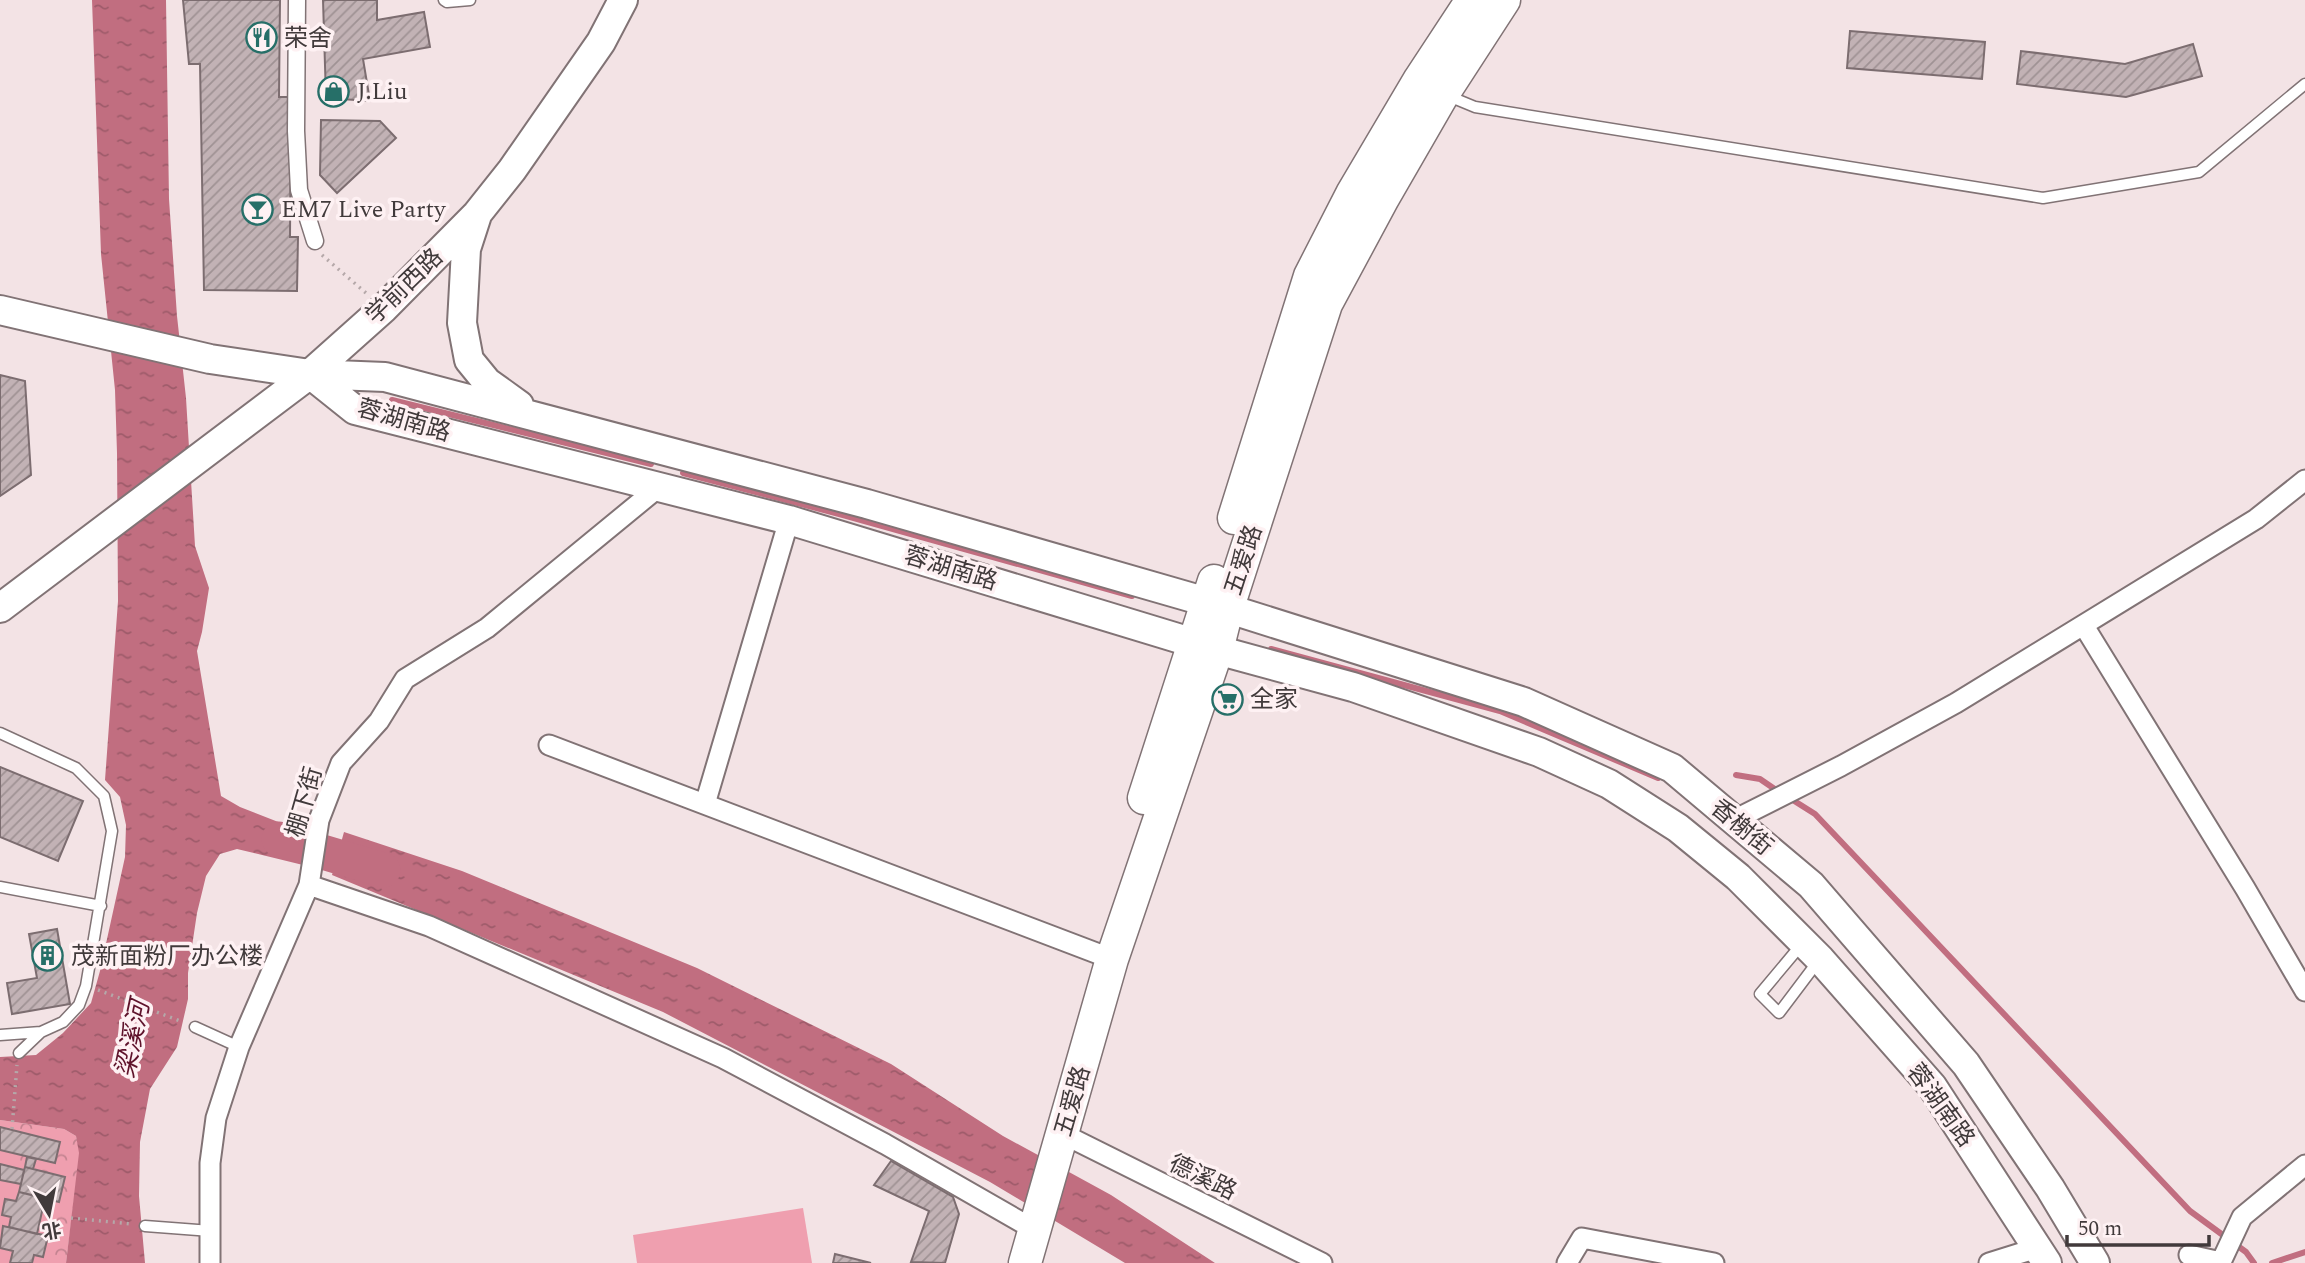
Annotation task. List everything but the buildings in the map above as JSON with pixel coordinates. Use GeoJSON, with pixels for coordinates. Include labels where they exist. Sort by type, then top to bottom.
{"type":"FeatureCollection","features":[{"type":"Feature","properties":{"kind":"main road","name":"学前西路"},"geometry":{"type":"LineString","coordinates":[[0,608],[310,374],[384,308],[477,214],[554,111],[601,42],[623,0]]}},
{"type":"Feature","properties":{"kind":"main road","name":"五爱路"},"geometry":{"type":"LineString","coordinates":[[1028,1226],[1054,1145],[1104,956],[1206,646],[1310,276],[1352,194],[1420,79],[1472,0]]}},
{"type":"Feature","properties":{"kind":"main road","name":"五爱路"},"geometry":{"type":"LineString","coordinates":[[1217,606],[1326,304],[1443,94],[1504,0]]}},
{"type":"Feature","properties":{"kind":"main road"},"geometry":{"type":"LineString","coordinates":[[477,214],[466,249],[462,323],[469,360],[487,382],[533,414]]}},
{"type":"Feature","properties":{"kind":"main road"},"geometry":{"type":"LineString","coordinates":[[0,310],[210,359],[310,374]]}},
{"type":"Feature","properties":{"kind":"main road","name":"蓉湖南路"},"geometry":{"type":"LineString","coordinates":[[310,374],[385,377],[533,414],[867,504],[1217,606]]}},
{"type":"Feature","properties":{"kind":"main road","name":"蓉湖南路"},"geometry":{"type":"LineString","coordinates":[[310,374],[355,410],[789,520],[1206,646],[1365,691],[1539,752],[1609,784],[1678,828],[1738,877],[1812,951],[1932,1086],[2042,1255]]}},
{"type":"Feature","properties":{"kind":"main road"},"geometry":{"type":"LineString","coordinates":[[660,486],[670,452]]}},
{"type":"Feature","properties":{"kind":"main road","name":"香榭街"},"geometry":{"type":"LineString","coordinates":[[1217,606],[1524,702],[1672,768],[1746,814],[1966,1064],[2050,1188],[2095,1263]]}},
{"type":"Feature","properties":{"kind":"main road"},"geometry":{"type":"LineString","coordinates":[[1008,1263],[1028,1226]]}},
{"type":"Feature","properties":{"kind":"main road"},"geometry":{"type":"LineString","coordinates":[[1025,1263],[1028,1226]]}},
{"type":"Feature","properties":{"kind":"street"},"geometry":{"type":"LineString","coordinates":[[297,0],[296,131],[299,190],[315,241]]}},
{"type":"Feature","properties":{"kind":"street"},"geometry":{"type":"LineString","coordinates":[[1746,814],[1956,703],[2256,519],[2305,480]]}},
{"type":"Feature","properties":{"kind":"street","name":"棚下街"},"geometry":{"type":"LineString","coordinates":[[210,1263],[210,1163],[216,1118],[239,1047],[309,886],[319,820],[341,763],[379,721],[405,679],[487,628],[660,486]]}},
{"type":"Feature","properties":{"kind":"street"},"geometry":{"type":"LineString","coordinates":[[705,804],[789,520]]}},
{"type":"Feature","properties":{"kind":"street"},"geometry":{"type":"LineString","coordinates":[[2084,626],[2305,991]]}},
{"type":"Feature","properties":{"kind":"street"},"geometry":{"type":"LineString","coordinates":[[550,745],[1104,956]]}},
{"type":"Feature","properties":{"kind":"street"},"geometry":{"type":"LineString","coordinates":[[309,886],[429,926],[723,1058],[885,1144],[1028,1226]]}},
{"type":"Feature","properties":{"kind":"street","name":"德溪路"},"geometry":{"type":"LineString","coordinates":[[1054,1145],[1322,1263]]}},
{"type":"Feature","properties":{"kind":"street"},"geometry":{"type":"LineString","coordinates":[[2189,1255],[2221,1262],[2242,1217],[2305,1165]]}},
{"type":"Feature","properties":{"kind":"street"},"geometry":{"type":"LineString","coordinates":[[1567,1263],[1582,1238],[1714,1263]]}},
{"type":"Feature","properties":{"kind":"street"},"geometry":{"type":"LineString","coordinates":[[1989,1263],[2042,1255]]}},
{"type":"Feature","properties":{"kind":"lane"},"geometry":{"type":"LineString","coordinates":[[443,0],[470,0]]}},
{"type":"Feature","properties":{"kind":"lane"},"geometry":{"type":"LineString","coordinates":[[1443,94],[1475,107],[2043,198],[2199,172],[2305,84]]}},
{"type":"Feature","properties":{"kind":"lane"},"geometry":{"type":"LineString","coordinates":[[0,733],[76,768],[104,796],[112,831],[86,986],[79,1005],[63,1022],[41,1032],[19,1053]]}},
{"type":"Feature","properties":{"kind":"lane"},"geometry":{"type":"LineString","coordinates":[[0,887],[101,906]]}},
{"type":"Feature","properties":{"kind":"lane"},"geometry":{"type":"LineString","coordinates":[[1812,951],[1779,1013],[1760,993],[1790,956],[1812,951]]}},
{"type":"Feature","properties":{"kind":"lane"},"geometry":{"type":"LineString","coordinates":[[195,1027],[239,1047]]}},
{"type":"Feature","properties":{"kind":"lane"},"geometry":{"type":"LineString","coordinates":[[0,1035],[41,1032]]}},
{"type":"Feature","properties":{"kind":"lane"},"geometry":{"type":"LineString","coordinates":[[145,1226],[211,1231]]}},
{"type":"Feature","properties":{"kind":"path"},"geometry":{"type":"LineString","coordinates":[[324,259],[384,308]]}},
{"type":"Feature","properties":{"kind":"path"},"geometry":{"type":"LineString","coordinates":[[86,986],[195,1027]]}},
{"type":"Feature","properties":{"kind":"path"},"geometry":{"type":"LineString","coordinates":[[12,1129],[19,1053]]}},
{"type":"Feature","properties":{"kind":"path"},"geometry":{"type":"LineString","coordinates":[[71,1218],[145,1226]]}},
{"type":"Feature","properties":{"kind":"green space"},"geometry":{"type":"Polygon","coordinates":[[[0,1120],[64,1129],[76,1136],[80,1152],[66,1263],[0,1263],[0,1120]]]}},
{"type":"Feature","properties":{"kind":"green space"},"geometry":{"type":"Polygon","coordinates":[[[803,1208],[812,1263],[637,1263],[633,1235],[803,1208]]]}},
{"type":"Feature","properties":{"kind":"water","name":"梁溪河"},"geometry":{"type":"Polygon","coordinates":[[[92,0],[166,0],[169,199],[177,316],[186,398],[195,546],[209,588],[197,651],[221,796],[240,807],[309,834],[303,865],[237,849],[220,854],[206,876],[188,973],[188,999],[177,1047],[150,1089],[140,1142],[139,1196],[145,1263],[66,1263],[79,1153],[76,1136],[64,1129],[0,1120],[0,1057],[36,1055],[63,1033],[91,1003],[125,857],[126,825],[120,797],[105,780],[118,601],[117,453],[115,390],[101,254],[92,0]]]}},
{"type":"Feature","properties":{"kind":"water"},"geometry":{"type":"Polygon","coordinates":[[[344,832],[462,871],[697,968],[891,1064],[1003,1136],[1111,1195],[1215,1263],[1125,1263],[990,1182],[663,1012],[332,875],[344,832]]]}},
{"type":"Feature","properties":{"kind":"waterway"},"geometry":{"type":"LineString","coordinates":[[392,400],[651,464]]}},
{"type":"Feature","properties":{"kind":"waterway"},"geometry":{"type":"LineString","coordinates":[[683,473],[1132,596]]}},
{"type":"Feature","properties":{"kind":"waterway"},"geometry":{"type":"LineString","coordinates":[[1271,649],[1500,711],[1658,778]]}},
{"type":"Feature","properties":{"kind":"waterway"},"geometry":{"type":"LineString","coordinates":[[1736,775],[1760,779],[1779,792]]}},
{"type":"Feature","properties":{"kind":"waterway"},"geometry":{"type":"LineString","coordinates":[[1788,797],[1815,814],[2190,1211],[2246,1252],[2254,1263]]}},
{"type":"Feature","properties":{"kind":"waterway"},"geometry":{"type":"LineString","coordinates":[[279,839],[383,870]]}},
{"type":"Feature","properties":{"kind":"waterway"},"geometry":{"type":"LineString","coordinates":[[2272,1263],[2305,1252]]}},
{"type":"Feature","properties":{"kind":"place","name":"荣舍"},"geometry":{"type":"Point","coordinates":[261,38]}},
{"type":"Feature","properties":{"kind":"place","name":"J.Liu"},"geometry":{"type":"Point","coordinates":[334,91]}},
{"type":"Feature","properties":{"kind":"place","name":"EM7 Live Party"},"geometry":{"type":"Point","coordinates":[258,209]}},
{"type":"Feature","properties":{"kind":"place","name":"全家"},"geometry":{"type":"Point","coordinates":[1227,699]}},
{"type":"Feature","properties":{"kind":"place","name":"茂新面粉厂办公楼"},"geometry":{"type":"Point","coordinates":[48,956]}}]}
